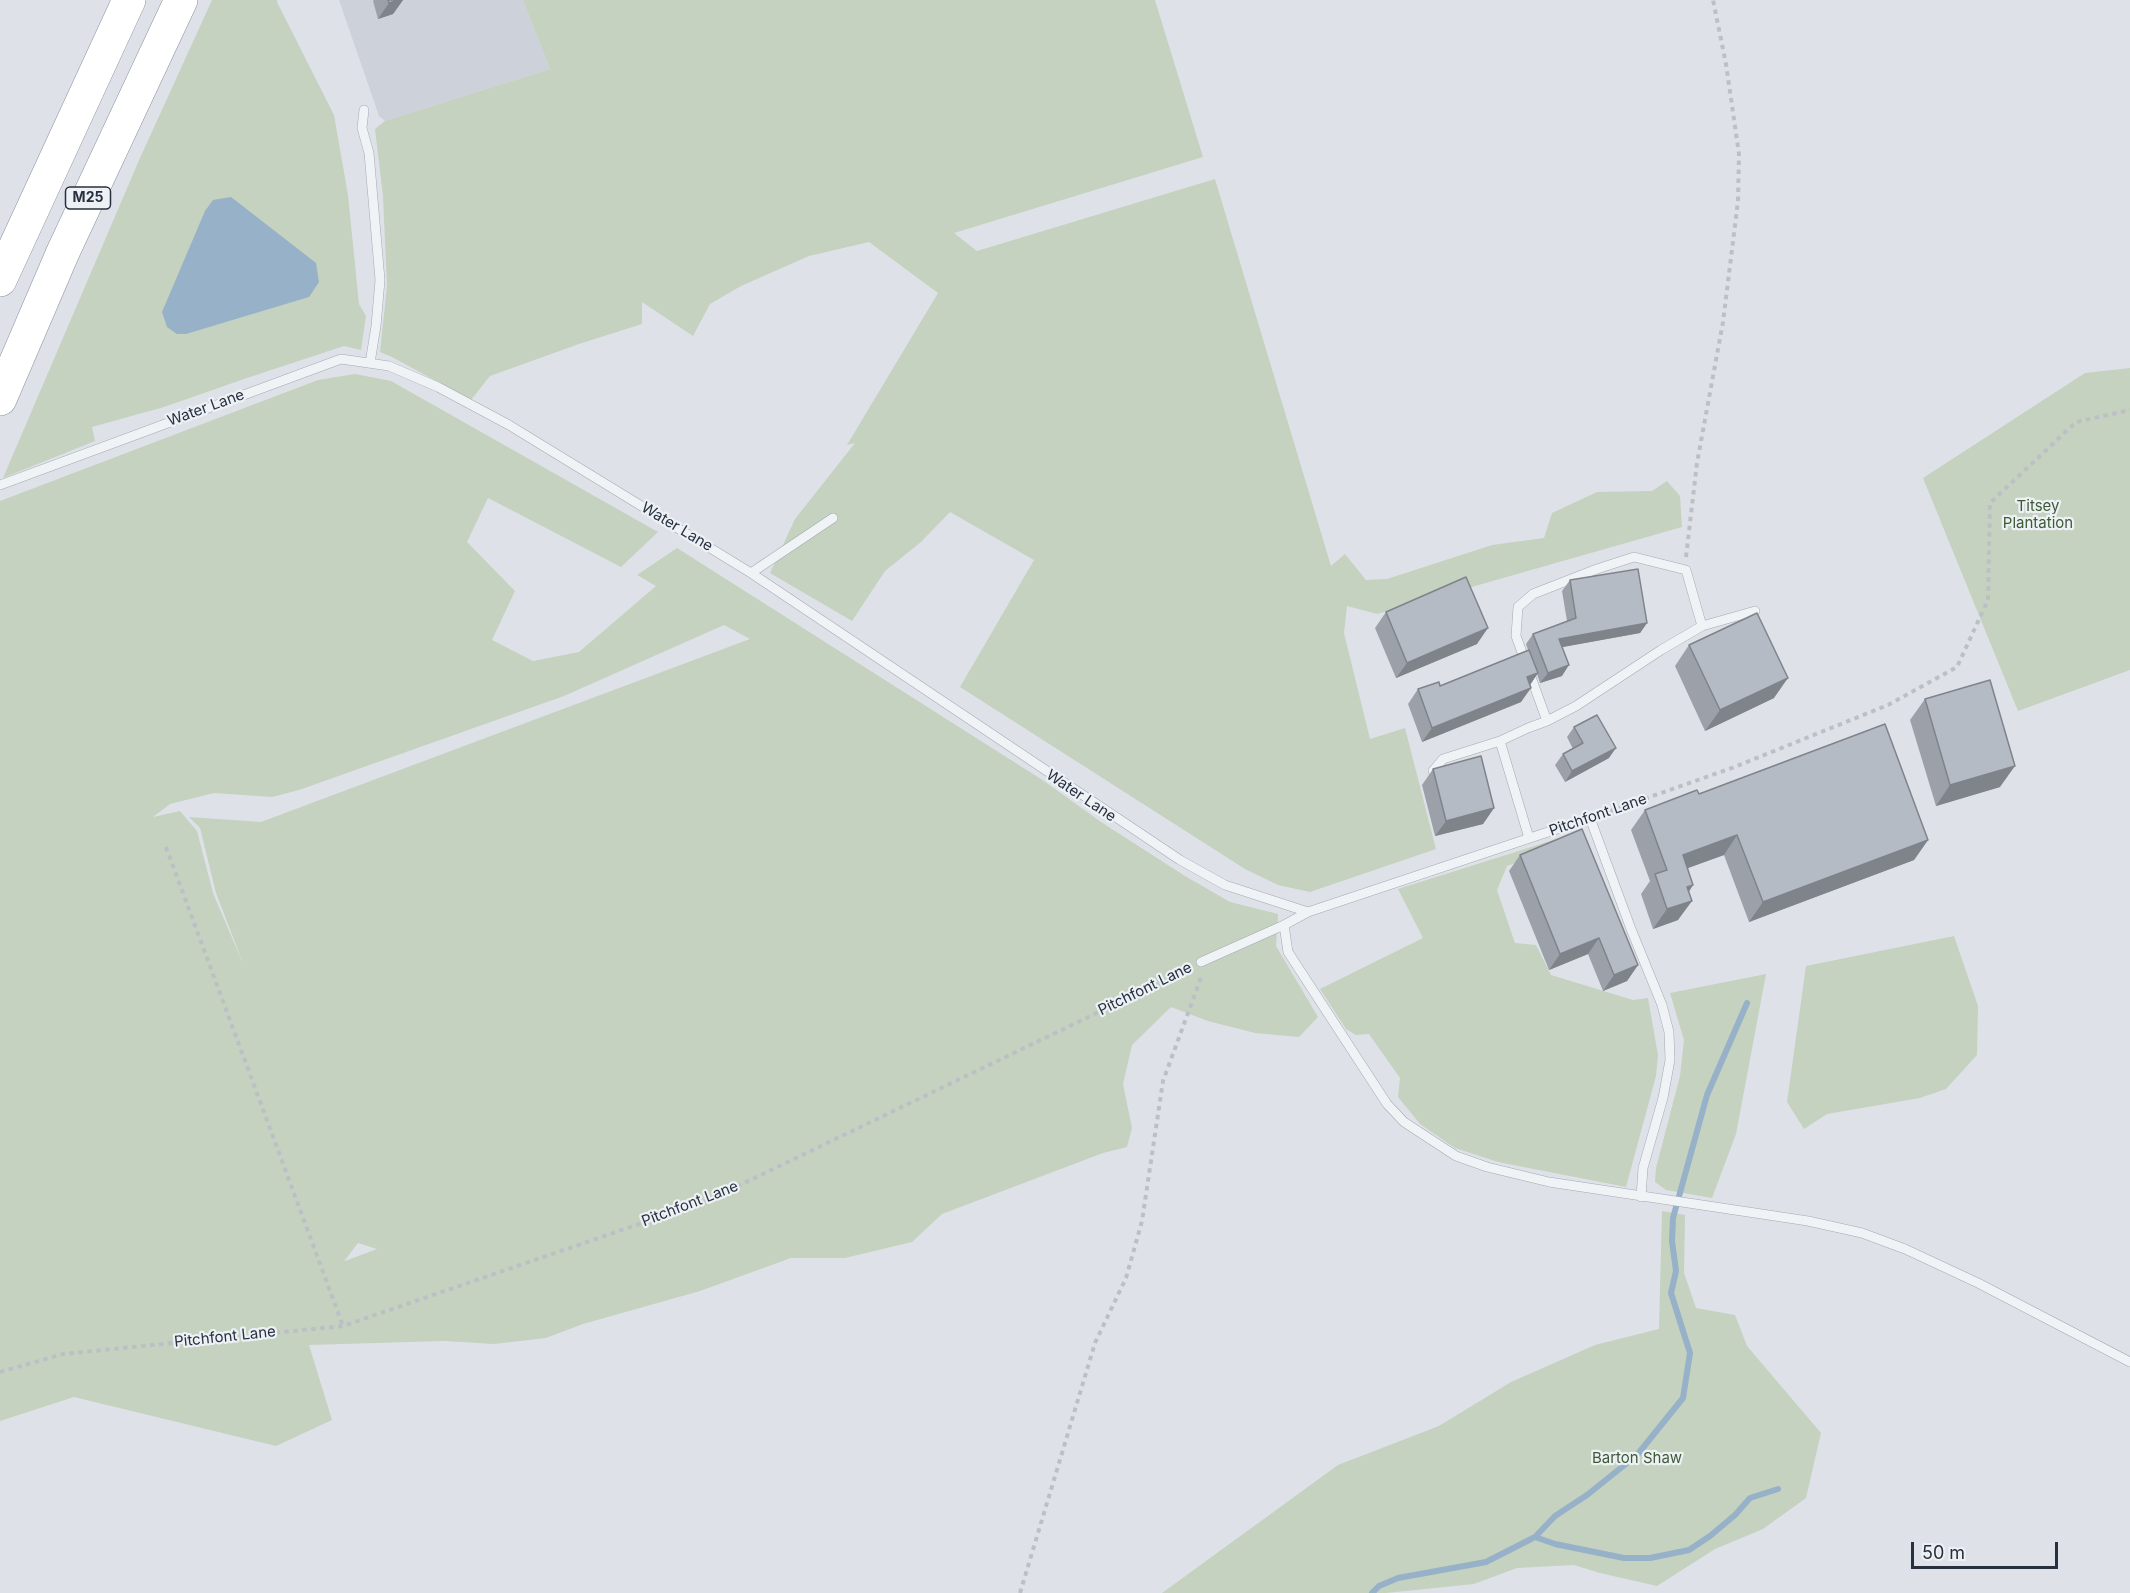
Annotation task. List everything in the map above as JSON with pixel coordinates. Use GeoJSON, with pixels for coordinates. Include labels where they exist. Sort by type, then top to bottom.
{"type":"FeatureCollection","features":[{"type":"Feature","properties":{"kind":"highway","name":"M25"},"geometry":{"type":"LineString","coordinates":[[0,280],[129,0]]}},
{"type":"Feature","properties":{"kind":"highway","name":"M25"},"geometry":{"type":"LineString","coordinates":[[0,399],[63,252],[181,0]]}},
{"type":"Feature","properties":{"kind":"lane"},"geometry":{"type":"LineString","coordinates":[[364,110],[362,128],[369,153],[380,280],[376,326],[369,363]]}},
{"type":"Feature","properties":{"kind":"lane","name":"Water Lane"},"geometry":{"type":"LineString","coordinates":[[0,485],[341,359],[389,366],[438,387],[509,425],[751,573],[1180,860],[1225,885],[1308,912]]}},
{"type":"Feature","properties":{"kind":"lane"},"geometry":{"type":"LineString","coordinates":[[751,573],[832,518]]}},
{"type":"Feature","properties":{"kind":"lane"},"geometry":{"type":"LineString","coordinates":[[1547,721],[1516,636],[1518,607],[1533,594],[1634,557],[1686,570],[1702,626]]}},
{"type":"Feature","properties":{"kind":"lane"},"geometry":{"type":"LineString","coordinates":[[1433,771],[1443,759],[1500,741],[1576,706],[1702,626],[1755,611]]}},
{"type":"Feature","properties":{"kind":"lane"},"geometry":{"type":"LineString","coordinates":[[1500,741],[1529,838]]}},
{"type":"Feature","properties":{"kind":"lane"},"geometry":{"type":"LineString","coordinates":[[1590,818],[1635,940],[1662,1005],[1669,1032],[1670,1060],[1663,1098],[1643,1168],[1641,1197]]}},
{"type":"Feature","properties":{"kind":"lane","name":"Pitchfont Lane"},"geometry":{"type":"LineString","coordinates":[[1202,962],[1308,912],[1590,818]]}},
{"type":"Feature","properties":{"kind":"lane"},"geometry":{"type":"LineString","coordinates":[[1284,925],[1288,951],[1387,1104],[1404,1122],[1456,1156],[1487,1167],[1549,1182],[1808,1221],[1862,1233],[1905,1249],[1978,1283],[2130,1362]]}},
{"type":"Feature","properties":{"kind":"path"},"geometry":{"type":"LineString","coordinates":[[1686,570],[1692,501],[1723,322],[1738,201],[1739,154],[1726,64],[1713,0]]}},
{"type":"Feature","properties":{"kind":"path","name":"Pitchfont Lane"},"geometry":{"type":"LineString","coordinates":[[1590,818],[1732,768],[1888,705],[1957,667],[1988,600],[1990,504],[2076,422],[2130,410]]}},
{"type":"Feature","properties":{"kind":"path"},"geometry":{"type":"LineString","coordinates":[[166,848],[343,1326]]}},
{"type":"Feature","properties":{"kind":"path"},"geometry":{"type":"LineString","coordinates":[[1020,1593],[1095,1343],[1126,1278],[1142,1221],[1163,1081],[1203,975],[1202,962]]}},
{"type":"Feature","properties":{"kind":"path","name":"Pitchfont Lane"},"geometry":{"type":"LineString","coordinates":[[0,1372],[63,1354],[343,1326],[709,1200],[1202,962]]}},
{"type":"Feature","properties":{"kind":"shaded area"},"geometry":{"type":"Polygon","coordinates":[[[339,0],[523,0],[550,69],[385,121],[379,116],[339,0]]]}},
{"type":"Feature","properties":{"kind":"green space"},"geometry":{"type":"Polygon","coordinates":[[[212,0],[277,0],[334,115],[348,195],[359,304],[366,316],[361,350],[344,346],[164,407],[92,427],[95,441],[3,478],[140,158],[212,0]]]}},
{"type":"Feature","properties":{"kind":"green space"},"geometry":{"type":"Polygon","coordinates":[[[523,0],[1155,0],[1203,157],[954,233],[977,251],[1215,179],[1331,566],[1345,554],[1366,580],[1387,579],[1492,545],[1544,538],[1552,513],[1597,492],[1652,491],[1667,481],[1680,496],[1682,527],[1377,614],[1347,606],[1344,633],[1370,739],[1405,728],[1436,849],[1310,892],[1278,885],[1245,869],[960,687],[1034,560],[950,512],[921,542],[885,571],[852,621],[770,573],[795,519],[855,443],[847,445],[938,293],[869,242],[809,256],[741,286],[710,304],[693,336],[642,302],[642,324],[490,376],[471,400],[380,352],[387,286],[383,196],[375,129],[385,121],[550,69],[523,0]]]}},
{"type":"Feature","properties":{"kind":"green space","name":"Titsey Plantation"},"geometry":{"type":"Polygon","coordinates":[[[2130,368],[2130,670],[2018,711],[1923,478],[2085,373],[2130,368]]]}},
{"type":"Feature","properties":{"kind":"green space"},"geometry":{"type":"Polygon","coordinates":[[[355,374],[391,381],[658,532],[621,567],[488,498],[467,542],[515,591],[492,640],[533,661],[579,652],[656,586],[637,575],[677,548],[1044,781],[1101,822],[1185,876],[1230,902],[1278,914],[1276,946],[1318,1017],[1299,1037],[1255,1033],[1208,1021],[1171,1007],[1132,1045],[1123,1084],[1132,1128],[1127,1147],[1103,1153],[942,1214],[912,1242],[845,1258],[791,1258],[700,1291],[583,1324],[546,1338],[494,1344],[444,1341],[309,1345],[332,1420],[276,1446],[74,1397],[0,1421],[0,501],[318,380],[355,374]],[[724,625],[564,696],[299,790],[272,797],[214,793],[170,804],[153,817],[180,811],[197,831],[213,893],[244,966],[216,893],[200,828],[189,817],[261,822],[750,639],[724,625]],[[358,1243],[345,1260],[345,1261],[377,1249],[358,1243]]]}},
{"type":"Feature","properties":{"kind":"green space"},"geometry":{"type":"Polygon","coordinates":[[[1566,836],[1573,844],[1507,866],[1497,890],[1515,943],[1536,945],[1551,975],[1633,1000],[1648,998],[1658,1055],[1656,1076],[1626,1187],[1498,1162],[1455,1148],[1420,1124],[1398,1097],[1400,1078],[1369,1034],[1356,1035],[1346,1029],[1320,989],[1423,938],[1398,889],[1566,836]]]}},
{"type":"Feature","properties":{"kind":"green space"},"geometry":{"type":"Polygon","coordinates":[[[1954,936],[1978,1006],[1977,1055],[1946,1089],[1920,1098],[1827,1114],[1804,1129],[1787,1102],[1806,966],[1954,936]]]}},
{"type":"Feature","properties":{"kind":"green space"},"geometry":{"type":"Polygon","coordinates":[[[1766,974],[1736,1134],[1712,1198],[1666,1190],[1655,1182],[1656,1168],[1680,1076],[1684,1040],[1670,993],[1766,974]]]}},
{"type":"Feature","properties":{"kind":"green space","name":"Barton Shaw"},"geometry":{"type":"Polygon","coordinates":[[[1662,1211],[1685,1215],[1684,1273],[1696,1308],[1735,1315],[1747,1346],[1821,1433],[1806,1498],[1763,1529],[1715,1549],[1657,1586],[1574,1565],[1517,1568],[1474,1584],[1386,1593],[1162,1593],[1338,1465],[1439,1426],[1511,1382],[1595,1345],[1659,1329],[1662,1211]]]}},
{"type":"Feature","properties":{"kind":"water"},"geometry":{"type":"Polygon","coordinates":[[[231,197],[316,263],[319,282],[309,297],[186,334],[177,334],[167,327],[162,312],[205,211],[213,200],[231,197]]]}},
{"type":"Feature","properties":{"kind":"building"},"geometry":{"type":"Polygon","coordinates":[[[1638,569],[1647,623],[1559,639],[1569,665],[1548,673],[1533,634],[1576,618],[1570,580],[1638,569]]]}},
{"type":"Feature","properties":{"kind":"building"},"geometry":{"type":"Polygon","coordinates":[[[1466,577],[1488,628],[1407,663],[1386,612],[1466,577]]]}},
{"type":"Feature","properties":{"kind":"building"},"geometry":{"type":"Polygon","coordinates":[[[1757,613],[1788,678],[1720,710],[1689,645],[1757,613]]]}},
{"type":"Feature","properties":{"kind":"building"},"geometry":{"type":"Polygon","coordinates":[[[1529,650],[1538,673],[1527,677],[1531,688],[1432,728],[1418,689],[1439,682],[1440,686],[1529,650]]]}},
{"type":"Feature","properties":{"kind":"building"},"geometry":{"type":"Polygon","coordinates":[[[1990,680],[2015,766],[1950,785],[1925,699],[1990,680]]]}},
{"type":"Feature","properties":{"kind":"building"},"geometry":{"type":"Polygon","coordinates":[[[1597,715],[1616,748],[1572,771],[1563,754],[1583,743],[1574,727],[1597,715]]]}},
{"type":"Feature","properties":{"kind":"building"},"geometry":{"type":"Polygon","coordinates":[[[1885,724],[1928,840],[1763,902],[1737,835],[1683,855],[1693,885],[1687,887],[1692,901],[1667,909],[1655,874],[1667,870],[1645,810],[1697,790],[1699,794],[1885,724]]]}},
{"type":"Feature","properties":{"kind":"building"},"geometry":{"type":"Polygon","coordinates":[[[1481,756],[1494,808],[1446,821],[1433,769],[1481,756]]]}},
{"type":"Feature","properties":{"kind":"building"},"geometry":{"type":"Polygon","coordinates":[[[1582,829],[1638,965],[1614,975],[1599,938],[1560,954],[1520,855],[1582,829]]]}},
{"type":"Feature","properties":{"kind":"waterway"},"geometry":{"type":"LineString","coordinates":[[1372,1593],[1379,1586],[1398,1578],[1486,1562],[1535,1537],[1555,1516],[1587,1495],[1637,1455],[1683,1398],[1690,1353],[1671,1293],[1676,1271],[1672,1241],[1673,1218],[1707,1095],[1747,1003]]}},
{"type":"Feature","properties":{"kind":"waterway"},"geometry":{"type":"LineString","coordinates":[[1535,1537],[1555,1544],[1624,1558],[1650,1558],[1689,1550],[1735,1515],[1750,1498],[1778,1489]]}}]}
